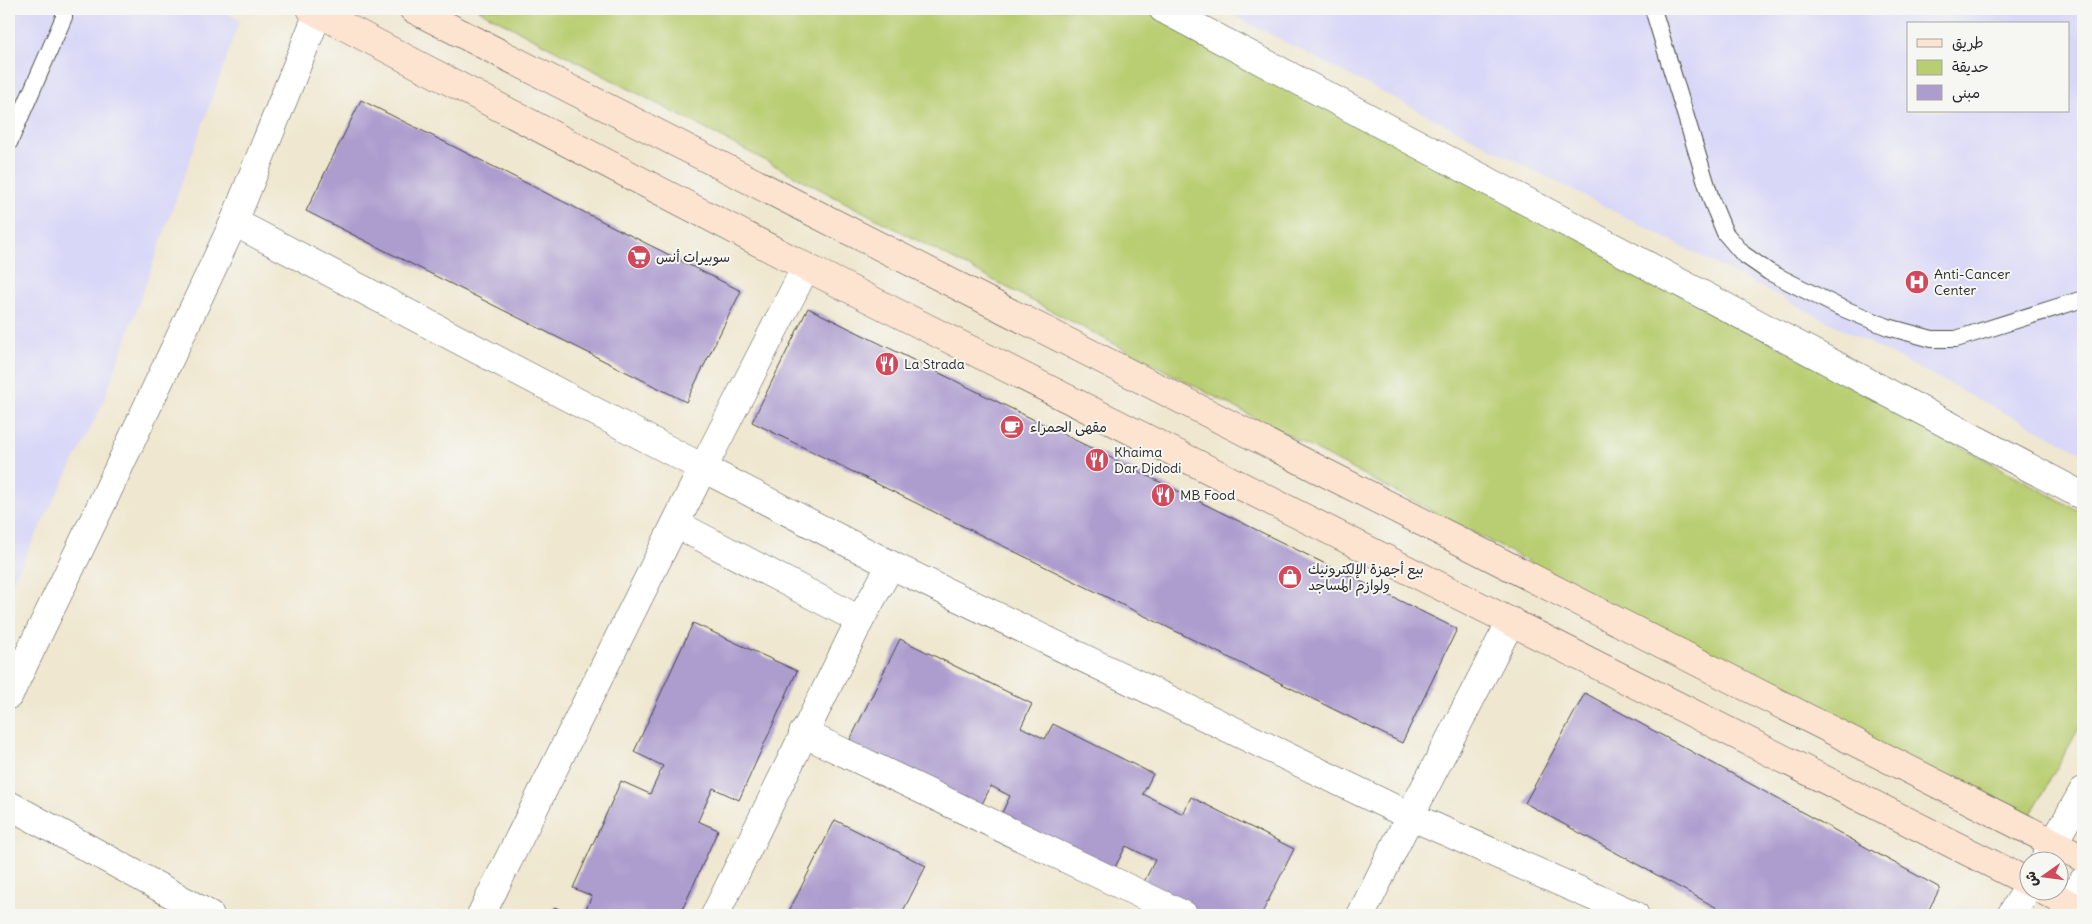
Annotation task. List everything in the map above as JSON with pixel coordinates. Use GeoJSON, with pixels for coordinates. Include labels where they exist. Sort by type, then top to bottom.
{"type":"FeatureCollection","features":[{"type":"Feature","properties":{"kind":"main road"},"geometry":{"type":"LineString","coordinates":[[413,9],[2048,852]]}},
{"type":"Feature","properties":{"kind":"main road"},"geometry":{"type":"LineString","coordinates":[[314,11],[806,267],[2020,879]]}},
{"type":"Feature","properties":{"kind":"main road"},"geometry":{"type":"LineString","coordinates":[[2070,856],[2083,858]]}},
{"type":"Feature","properties":{"kind":"main road"},"geometry":{"type":"LineString","coordinates":[[2060,902],[2073,911]]}},
{"type":"Feature","properties":{"kind":"street"},"geometry":{"type":"LineString","coordinates":[[1163,9],[2083,496]]}},
{"type":"Feature","properties":{"kind":"street"},"geometry":{"type":"LineString","coordinates":[[9,696],[234,222],[314,11]]}},
{"type":"Feature","properties":{"kind":"street"},"geometry":{"type":"LineString","coordinates":[[234,222],[892,566],[1410,816],[1617,912]]}},
{"type":"Feature","properties":{"kind":"street"},"geometry":{"type":"LineString","coordinates":[[481,915],[703,468],[806,267]]}},
{"type":"Feature","properties":{"kind":"street"},"geometry":{"type":"LineString","coordinates":[[676,524],[860,620]]}},
{"type":"Feature","properties":{"kind":"street"},"geometry":{"type":"LineString","coordinates":[[715,915],[860,620],[892,566]]}},
{"type":"Feature","properties":{"kind":"street"},"geometry":{"type":"LineString","coordinates":[[1361,915],[1511,621]]}},
{"type":"Feature","properties":{"kind":"street"},"geometry":{"type":"LineString","coordinates":[[803,733],[1184,915]]}},
{"type":"Feature","properties":{"kind":"street"},"geometry":{"type":"LineString","coordinates":[[2048,852],[2083,791]]}},
{"type":"Feature","properties":{"kind":"street"},"geometry":{"type":"LineString","coordinates":[[9,806],[210,915]]}},
{"type":"Feature","properties":{"kind":"street"},"geometry":{"type":"LineString","coordinates":[[2073,911],[2083,881]]}},
{"type":"Feature","properties":{"kind":"street"},"geometry":{"type":"LineString","coordinates":[[2011,915],[2020,900]]}},
{"type":"Feature","properties":{"kind":"lane"},"geometry":{"type":"LineString","coordinates":[[9,143],[64,17],[64,9]]}},
{"type":"Feature","properties":{"kind":"lane"},"geometry":{"type":"LineString","coordinates":[[1653,9],[1712,202],[1725,233],[1743,254],[1769,272],[1837,306],[1888,327],[1932,339],[1956,339],[2083,299]]}},
{"type":"Feature","properties":{"kind":"shaded area"},"geometry":{"type":"Polygon","coordinates":[[[9,9],[219,9],[240,20],[102,406],[9,588],[9,9]]]}},
{"type":"Feature","properties":{"kind":"shaded area","name":"Anti-Cancer Center"},"geometry":{"type":"Polygon","coordinates":[[[1221,9],[2083,9],[2083,453],[1221,9]]]}},
{"type":"Feature","properties":{"kind":"green space"},"geometry":{"type":"Polygon","coordinates":[[[477,9],[1161,9],[2083,513],[2083,721],[2026,823],[477,9]]]}},
{"type":"Feature","properties":{"kind":"building"},"geometry":{"type":"Polygon","coordinates":[[[361,100],[741,291],[686,402],[306,211],[361,100]]]}},
{"type":"Feature","properties":{"kind":"building"},"geometry":{"type":"Polygon","coordinates":[[[808,308],[1457,629],[1402,743],[752,422],[808,308]]]}},
{"type":"Feature","properties":{"kind":"building"},"geometry":{"type":"Polygon","coordinates":[[[693,623],[797,671],[739,800],[713,788],[698,821],[718,830],[680,915],[583,915],[592,896],[573,888],[621,781],[650,794],[663,766],[634,752],[693,623]]]}},
{"type":"Feature","properties":{"kind":"building"},"geometry":{"type":"Polygon","coordinates":[[[900,639],[1032,704],[1021,727],[1045,739],[1053,724],[1153,774],[1143,794],[1183,814],[1191,797],[1294,849],[1261,915],[1205,915],[1143,884],[1155,860],[1126,846],[1112,873],[1000,817],[1010,796],[991,786],[979,810],[848,744],[900,639]]]}},
{"type":"Feature","properties":{"kind":"building"},"geometry":{"type":"Polygon","coordinates":[[[1585,693],[1940,888],[1926,915],[1730,915],[1525,803],[1585,693]]]}},
{"type":"Feature","properties":{"kind":"building"},"geometry":{"type":"Polygon","coordinates":[[[835,820],[926,866],[901,915],[787,915],[835,820]]]}},
{"type":"Feature","properties":{"kind":"building"},"geometry":{"type":"Polygon","coordinates":[[[555,907],[572,915],[551,915],[555,907]]]}},
{"type":"Feature","properties":{"kind":"place","name":"سوبيرات أنس"},"geometry":{"type":"Point","coordinates":[639,257]}},
{"type":"Feature","properties":{"kind":"place","name":"Anti-Cancer Center"},"geometry":{"type":"Point","coordinates":[1917,282]}},
{"type":"Feature","properties":{"kind":"place","name":"La Strada"},"geometry":{"type":"Point","coordinates":[887,364]}},
{"type":"Feature","properties":{"kind":"place","name":"مقهى الحمراء"},"geometry":{"type":"Point","coordinates":[1012,427]}},
{"type":"Feature","properties":{"kind":"place","name":"Khaima Dar Djdodi"},"geometry":{"type":"Point","coordinates":[1097,460]}},
{"type":"Feature","properties":{"kind":"place","name":"MB Food"},"geometry":{"type":"Point","coordinates":[1163,495]}},
{"type":"Feature","properties":{"kind":"place","name":"بيع أجهزة الإلكترونيك ولوازم المساجد"},"geometry":{"type":"Point","coordinates":[1290,577]}}]}
